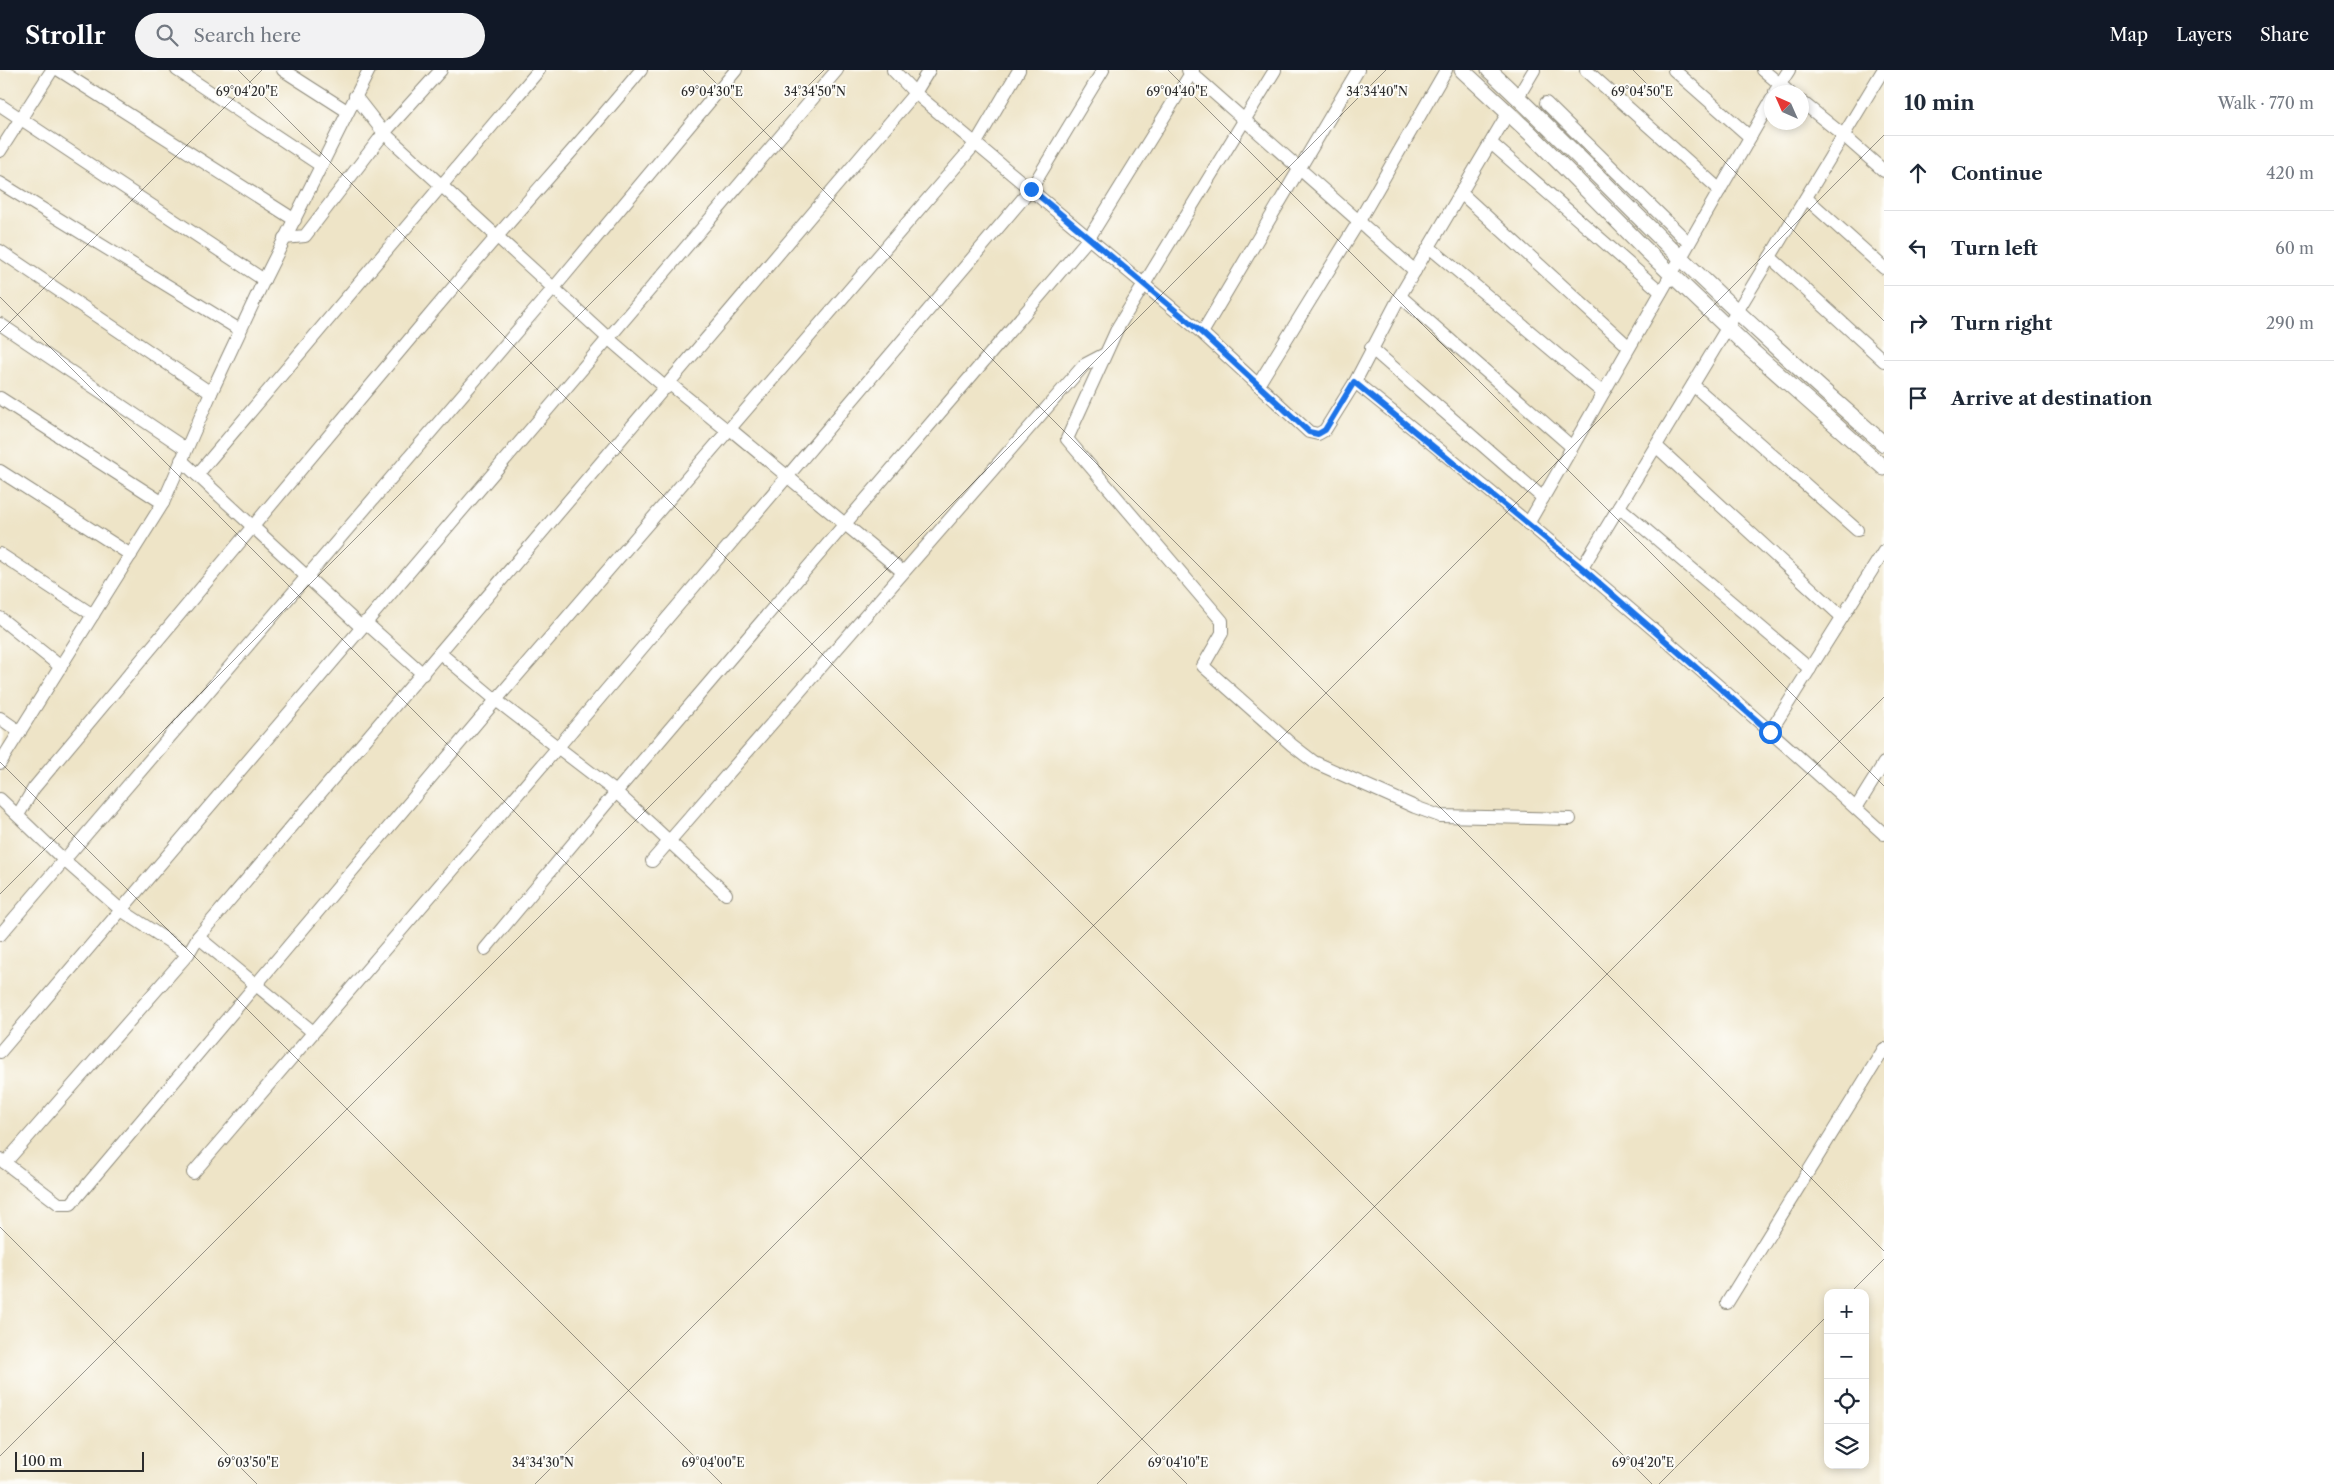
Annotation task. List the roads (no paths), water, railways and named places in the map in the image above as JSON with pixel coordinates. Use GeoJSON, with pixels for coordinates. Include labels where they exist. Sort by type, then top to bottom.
{"type":"FeatureCollection","features":[{"type":"Feature","properties":{"kind":"main road"},"geometry":{"type":"LineString","coordinates":[[1462,70],[1728,328],[1884,468]]}},
{"type":"Feature","properties":{"kind":"main road"},"geometry":{"type":"LineString","coordinates":[[1489,70],[1737,312],[1818,387],[1884,444]]}},
{"type":"Feature","properties":{"kind":"street"},"geometry":{"type":"LineString","coordinates":[[0,151],[52,70]]}},
{"type":"Feature","properties":{"kind":"street"},"geometry":{"type":"LineString","coordinates":[[59,70],[296,220]]}},
{"type":"Feature","properties":{"kind":"street"},"geometry":{"type":"LineString","coordinates":[[177,70],[320,165]]}},
{"type":"Feature","properties":{"kind":"street"},"geometry":{"type":"LineString","coordinates":[[283,70],[347,111]]}},
{"type":"Feature","properties":{"kind":"street"},"geometry":{"type":"LineString","coordinates":[[0,763],[163,503],[240,330],[284,238],[296,220],[320,165],[369,70]]}},
{"type":"Feature","properties":{"kind":"street"},"geometry":{"type":"LineString","coordinates":[[284,238],[305,236],[384,133],[441,70]]}},
{"type":"Feature","properties":{"kind":"street"},"geometry":{"type":"LineString","coordinates":[[197,475],[539,70]]}},
{"type":"Feature","properties":{"kind":"street"},"geometry":{"type":"LineString","coordinates":[[18,815],[34,788],[252,524],[497,236],[578,146],[641,70]]}},
{"type":"Feature","properties":{"kind":"street"},"geometry":{"type":"LineString","coordinates":[[0,936],[553,288],[736,70]]}},
{"type":"Feature","properties":{"kind":"street"},"geometry":{"type":"LineString","coordinates":[[0,1052],[837,70]]}},
{"type":"Feature","properties":{"kind":"street"},"geometry":{"type":"LineString","coordinates":[[893,70],[915,93],[1202,333],[1309,432],[1318,434],[1325,430],[1354,382],[1400,296],[1508,113]]}},
{"type":"Feature","properties":{"kind":"street"},"geometry":{"type":"LineString","coordinates":[[929,70],[915,93],[198,937],[188,954],[2,1161],[59,1204],[71,1204],[496,700],[976,143],[1019,70]]}},
{"type":"Feature","properties":{"kind":"street"},"geometry":{"type":"LineString","coordinates":[[193,1173],[558,747],[1031,189],[1103,70]]}},
{"type":"Feature","properties":{"kind":"street"},"geometry":{"type":"LineString","coordinates":[[1275,70],[1246,121],[1118,327],[1067,439],[1222,621],[1222,633],[1203,666],[1292,745],[1314,762],[1342,776],[1440,816],[1570,819]]}},
{"type":"Feature","properties":{"kind":"street"},"geometry":{"type":"LineString","coordinates":[[1202,333],[1301,170],[1358,70]]}},
{"type":"Feature","properties":{"kind":"street"},"geometry":{"type":"LineString","coordinates":[[1258,386],[1359,221],[1446,70]]}},
{"type":"Feature","properties":{"kind":"street"},"geometry":{"type":"LineString","coordinates":[[1518,97],[1534,70]]}},
{"type":"Feature","properties":{"kind":"street"},"geometry":{"type":"LineString","coordinates":[[1586,70],[1720,190]]}},
{"type":"Feature","properties":{"kind":"street"},"geometry":{"type":"LineString","coordinates":[[1674,70],[1750,137]]}},
{"type":"Feature","properties":{"kind":"street"},"geometry":{"type":"LineString","coordinates":[[1763,70],[1776,85]]}},
{"type":"Feature","properties":{"kind":"street"},"geometry":{"type":"LineString","coordinates":[[1783,85],[1790,70]]}},
{"type":"Feature","properties":{"kind":"street"},"geometry":{"type":"LineString","coordinates":[[485,949],[616,792],[1089,238],[1191,71],[1415,271]]}},
{"type":"Feature","properties":{"kind":"street"},"geometry":{"type":"LineString","coordinates":[[1582,568],[1843,135],[1882,74]]}},
{"type":"Feature","properties":{"kind":"street"},"geometry":{"type":"LineString","coordinates":[[355,96],[384,133],[609,339],[788,476],[845,526],[903,572]]}},
{"type":"Feature","properties":{"kind":"street"},"geometry":{"type":"LineString","coordinates":[[1546,103],[1690,243]]}},
{"type":"Feature","properties":{"kind":"street"},"geometry":{"type":"LineString","coordinates":[[0,105],[264,280]]}},
{"type":"Feature","properties":{"kind":"street"},"geometry":{"type":"LineString","coordinates":[[1809,108],[1884,171]]}},
{"type":"Feature","properties":{"kind":"street"},"geometry":{"type":"LineString","coordinates":[[1528,524],[1764,113]]}},
{"type":"Feature","properties":{"kind":"street"},"geometry":{"type":"LineString","coordinates":[[1490,143],[1661,292]]}},
{"type":"Feature","properties":{"kind":"street"},"geometry":{"type":"LineString","coordinates":[[0,183],[240,330]]}},
{"type":"Feature","properties":{"kind":"street"},"geometry":{"type":"LineString","coordinates":[[1461,193],[1629,347]]}},
{"type":"Feature","properties":{"kind":"street"},"geometry":{"type":"LineString","coordinates":[[1806,198],[1884,268]]}},
{"type":"Feature","properties":{"kind":"street"},"geometry":{"type":"LineString","coordinates":[[1429,247],[1603,393]]}},
{"type":"Feature","properties":{"kind":"street"},"geometry":{"type":"LineString","coordinates":[[0,251],[211,393]]}},
{"type":"Feature","properties":{"kind":"street"},"geometry":{"type":"LineString","coordinates":[[1770,257],[1884,361]]}},
{"type":"Feature","properties":{"kind":"street"},"geometry":{"type":"LineString","coordinates":[[1400,296],[1572,447]]}},
{"type":"Feature","properties":{"kind":"street"},"geometry":{"type":"LineString","coordinates":[[0,324],[184,455],[197,475],[363,625],[423,674]]}},
{"type":"Feature","properties":{"kind":"street"},"geometry":{"type":"LineString","coordinates":[[1372,348],[1542,498]]}},
{"type":"Feature","properties":{"kind":"street"},"geometry":{"type":"LineString","coordinates":[[652,861],[1084,365],[1105,354]]}},
{"type":"Feature","properties":{"kind":"street"},"geometry":{"type":"LineString","coordinates":[[1354,382],[1582,568],[1884,834]]}},
{"type":"Feature","properties":{"kind":"street"},"geometry":{"type":"LineString","coordinates":[[1693,384],[1857,530]]}},
{"type":"Feature","properties":{"kind":"street"},"geometry":{"type":"LineString","coordinates":[[0,398],[163,503]]}},
{"type":"Feature","properties":{"kind":"street"},"geometry":{"type":"LineString","coordinates":[[1656,446],[1842,617]]}},
{"type":"Feature","properties":{"kind":"street"},"geometry":{"type":"LineString","coordinates":[[0,471],[131,555]]}},
{"type":"Feature","properties":{"kind":"street"},"geometry":{"type":"LineString","coordinates":[[1619,507],[1810,669]]}},
{"type":"Feature","properties":{"kind":"street"},"geometry":{"type":"LineString","coordinates":[[1770,732],[1884,551]]}},
{"type":"Feature","properties":{"kind":"street"},"geometry":{"type":"LineString","coordinates":[[0,554],[93,615]]}},
{"type":"Feature","properties":{"kind":"street"},"geometry":{"type":"LineString","coordinates":[[0,618],[61,667]]}},
{"type":"Feature","properties":{"kind":"street"},"geometry":{"type":"LineString","coordinates":[[440,654],[496,700],[616,792],[670,840],[726,894]]}},
{"type":"Feature","properties":{"kind":"street"},"geometry":{"type":"LineString","coordinates":[[0,718],[20,732]]}},
{"type":"Feature","properties":{"kind":"street"},"geometry":{"type":"LineString","coordinates":[[1856,808],[1884,763]]}},
{"type":"Feature","properties":{"kind":"street"},"geometry":{"type":"LineString","coordinates":[[0,799],[64,860],[121,910],[188,954]]}},
{"type":"Feature","properties":{"kind":"street"},"geometry":{"type":"LineString","coordinates":[[198,937],[314,1032]]}},
{"type":"Feature","properties":{"kind":"street"},"geometry":{"type":"LineString","coordinates":[[1727,1303],[1884,1049]]}}]}
